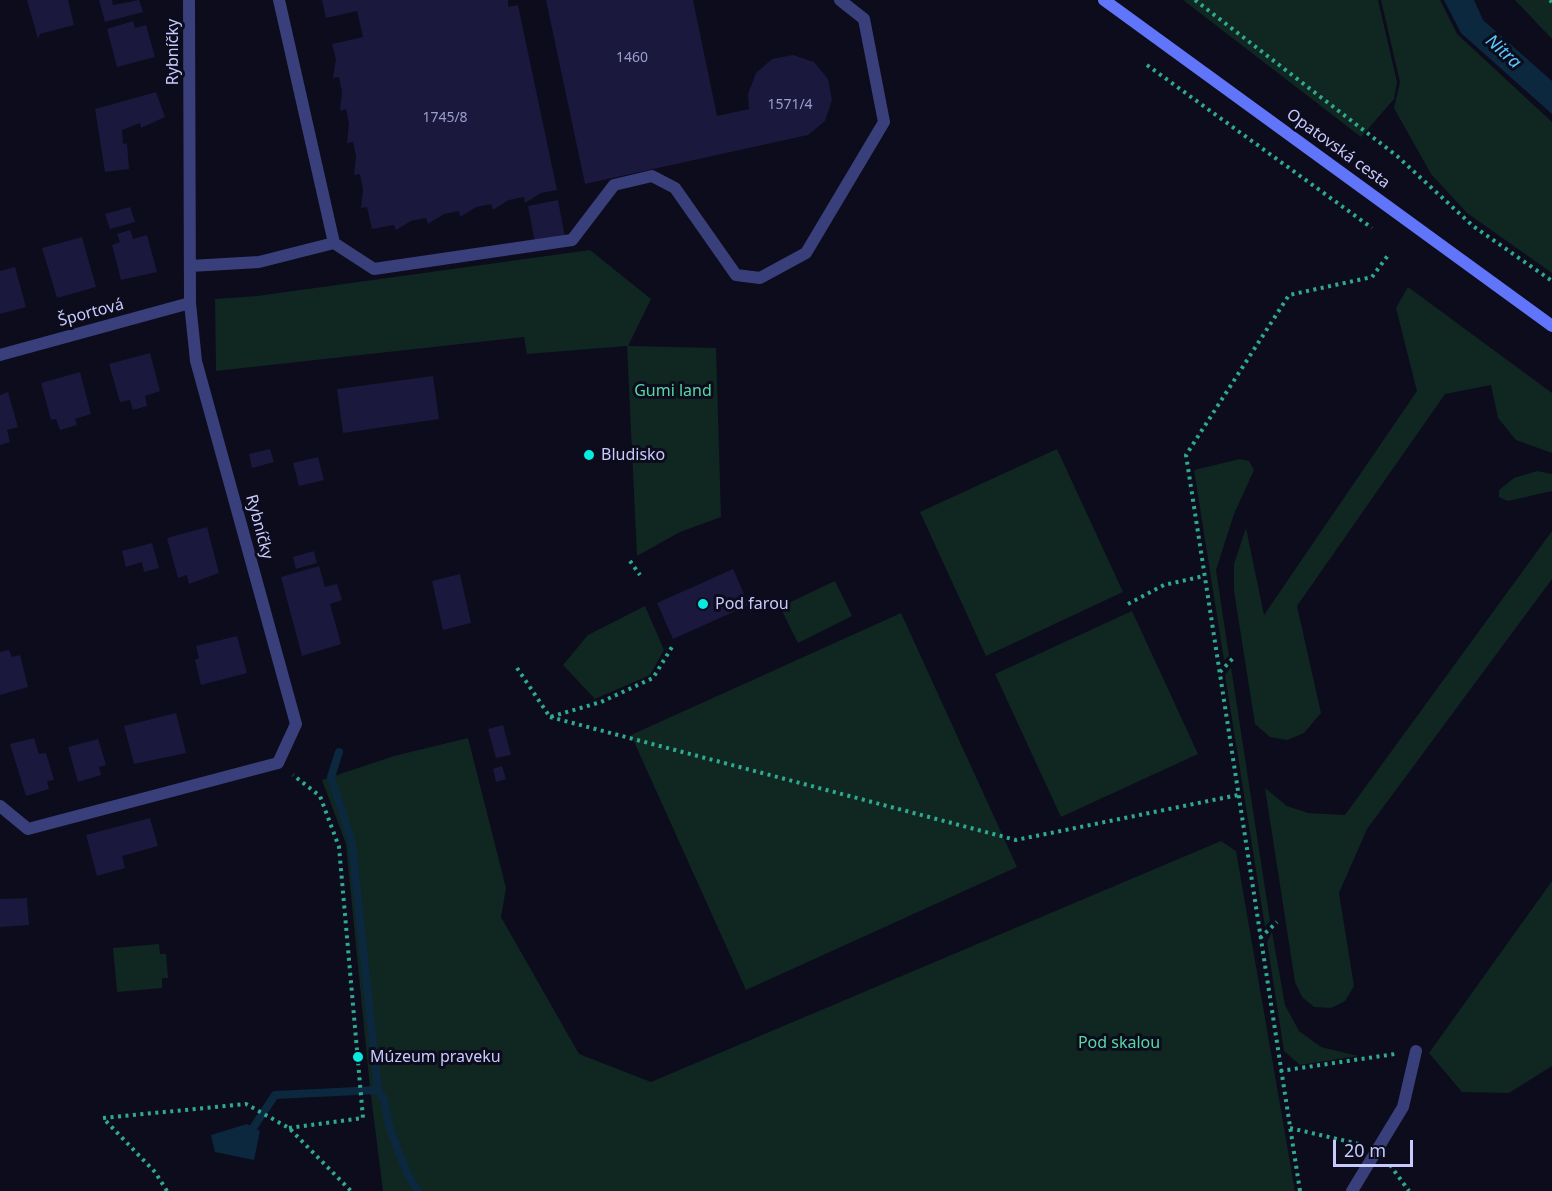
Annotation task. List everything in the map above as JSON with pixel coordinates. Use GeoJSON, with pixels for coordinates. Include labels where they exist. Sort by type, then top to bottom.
{"type":"FeatureCollection","features":[{"type":"Feature","properties":{"kind":"street","name":"Rybníčky"},"geometry":{"type":"LineString","coordinates":[[189,0],[190,303],[196,361],[296,724],[279,763]]}},
{"type":"Feature","properties":{"kind":"street"},"geometry":{"type":"LineString","coordinates":[[279,0],[334,243],[374,269],[572,240],[614,185],[652,176],[675,188],[736,275],[760,278],[806,253],[884,123],[864,19],[840,0]]}},
{"type":"Feature","properties":{"kind":"street","name":"Opatovská cesta"},"geometry":{"type":"LineString","coordinates":[[1104,0],[1552,326]]}},
{"type":"Feature","properties":{"kind":"street"},"geometry":{"type":"LineString","coordinates":[[190,266],[259,262],[334,243]]}},
{"type":"Feature","properties":{"kind":"street","name":"Športová"},"geometry":{"type":"LineString","coordinates":[[0,355],[190,303]]}},
{"type":"Feature","properties":{"kind":"street"},"geometry":{"type":"LineString","coordinates":[[0,806],[28,830],[279,763]]}},
{"type":"Feature","properties":{"kind":"street"},"geometry":{"type":"LineString","coordinates":[[1352,1191],[1403,1107],[1416,1051]]}},
{"type":"Feature","properties":{"kind":"path"},"geometry":{"type":"LineString","coordinates":[[1195,0],[1397,156],[1473,226],[1552,281]]}},
{"type":"Feature","properties":{"kind":"path"},"geometry":{"type":"LineString","coordinates":[[1148,65],[1372,228]]}},
{"type":"Feature","properties":{"kind":"path"},"geometry":{"type":"LineString","coordinates":[[1300,1191],[1186,455],[1289,295],[1372,277],[1389,254]]}},
{"type":"Feature","properties":{"kind":"path"},"geometry":{"type":"LineString","coordinates":[[630,561],[640,576]]}},
{"type":"Feature","properties":{"kind":"path"},"geometry":{"type":"LineString","coordinates":[[1128,604],[1164,585],[1204,576]]}},
{"type":"Feature","properties":{"kind":"path"},"geometry":{"type":"LineString","coordinates":[[550,717],[601,702],[653,678],[672,647]]}},
{"type":"Feature","properties":{"kind":"path"},"geometry":{"type":"LineString","coordinates":[[1219,673],[1235,656]]}},
{"type":"Feature","properties":{"kind":"path"},"geometry":{"type":"LineString","coordinates":[[517,668],[550,717],[1016,840],[1238,795]]}},
{"type":"Feature","properties":{"kind":"path"},"geometry":{"type":"LineString","coordinates":[[279,763],[320,796],[339,847],[363,1118],[290,1128]]}},
{"type":"Feature","properties":{"kind":"path"},"geometry":{"type":"LineString","coordinates":[[1260,938],[1277,922]]}},
{"type":"Feature","properties":{"kind":"path"},"geometry":{"type":"LineString","coordinates":[[1280,1071],[1416,1051]]}},
{"type":"Feature","properties":{"kind":"path"},"geometry":{"type":"LineString","coordinates":[[167,1191],[155,1172],[103,1118],[246,1104],[290,1128],[351,1191]]}},
{"type":"Feature","properties":{"kind":"path"},"geometry":{"type":"LineString","coordinates":[[1290,1128],[1378,1148],[1409,1191]]}},
{"type":"Feature","properties":{"kind":"green space"},"geometry":{"type":"Polygon","coordinates":[[[1183,0],[1378,0],[1397,82],[1394,99],[1361,137],[1183,0]]]}},
{"type":"Feature","properties":{"kind":"green space"},"geometry":{"type":"Polygon","coordinates":[[[1381,0],[1440,0],[1457,34],[1552,122],[1552,273],[1467,213],[1431,174],[1394,108],[1400,82],[1381,0]]]}},
{"type":"Feature","properties":{"kind":"green space"},"geometry":{"type":"Polygon","coordinates":[[[1515,0],[1552,0],[1552,39],[1515,0]]]}},
{"type":"Feature","properties":{"kind":"green space","name":"Gumi land"},"geometry":{"type":"Polygon","coordinates":[[[590,250],[651,299],[628,346],[716,348],[721,517],[680,532],[637,556],[627,346],[527,354],[524,337],[216,371],[215,299],[257,296],[590,250]]]}},
{"type":"Feature","properties":{"kind":"green space"},"geometry":{"type":"Polygon","coordinates":[[[1408,287],[1552,393],[1552,453],[1516,440],[1498,418],[1491,385],[1445,394],[1297,606],[1321,713],[1304,733],[1287,740],[1270,737],[1255,724],[1234,591],[1234,564],[1246,528],[1264,615],[1417,391],[1396,308],[1408,287]]]}},
{"type":"Feature","properties":{"kind":"green space"},"geometry":{"type":"Polygon","coordinates":[[[1057,449],[1123,592],[986,656],[920,512],[1057,449]]]}},
{"type":"Feature","properties":{"kind":"green space"},"geometry":{"type":"Polygon","coordinates":[[[1240,459],[1249,461],[1254,470],[1234,514],[1216,570],[1229,656],[1224,660],[1194,470],[1240,459]]]}},
{"type":"Feature","properties":{"kind":"green space"},"geometry":{"type":"Polygon","coordinates":[[[1537,471],[1552,474],[1552,491],[1508,501],[1499,497],[1499,490],[1514,478],[1537,471]]]}},
{"type":"Feature","properties":{"kind":"green space"},"geometry":{"type":"Polygon","coordinates":[[[1552,531],[1552,579],[1367,829],[1339,893],[1354,986],[1345,1001],[1331,1008],[1314,1007],[1302,997],[1295,982],[1265,788],[1287,806],[1308,813],[1345,815],[1552,531]]]}},
{"type":"Feature","properties":{"kind":"green space"},"geometry":{"type":"Polygon","coordinates":[[[835,581],[852,616],[798,643],[780,607],[835,581]]]}},
{"type":"Feature","properties":{"kind":"green space"},"geometry":{"type":"Polygon","coordinates":[[[645,606],[664,650],[650,675],[595,699],[563,665],[588,635],[645,606]]]}},
{"type":"Feature","properties":{"kind":"green space"},"geometry":{"type":"Polygon","coordinates":[[[1132,611],[1198,754],[1061,817],[995,674],[1132,611]]]}},
{"type":"Feature","properties":{"kind":"green space"},"geometry":{"type":"Polygon","coordinates":[[[901,613],[1017,867],[746,990],[631,735],[901,613]]]}},
{"type":"Feature","properties":{"kind":"green space"},"geometry":{"type":"Polygon","coordinates":[[[1231,667],[1270,921],[1265,927],[1225,675],[1231,667]]]}},
{"type":"Feature","properties":{"kind":"green space","name":"Pod skalou"},"geometry":{"type":"Polygon","coordinates":[[[468,738],[506,888],[501,917],[579,1054],[651,1082],[1221,841],[1236,851],[1295,1191],[383,1191],[370,1088],[346,844],[322,780],[394,756],[468,738]]]}},
{"type":"Feature","properties":{"kind":"green space"},"geometry":{"type":"Polygon","coordinates":[[[1552,881],[1552,1066],[1509,1093],[1462,1092],[1429,1053],[1552,881]]]}},
{"type":"Feature","properties":{"kind":"green space"},"geometry":{"type":"Polygon","coordinates":[[[1272,932],[1285,1005],[1299,1031],[1321,1047],[1358,1056],[1300,1065],[1284,1051],[1267,942],[1272,932]]]}},
{"type":"Feature","properties":{"kind":"green space"},"geometry":{"type":"Polygon","coordinates":[[[159,944],[160,954],[166,954],[168,978],[162,978],[162,988],[117,992],[113,948],[159,944]]]}},
{"type":"Feature","properties":{"kind":"water","name":"Nitra"},"geometry":{"type":"Polygon","coordinates":[[[1444,0],[1474,0],[1483,20],[1552,81],[1552,114],[1461,33],[1444,0]]]}},
{"type":"Feature","properties":{"kind":"water"},"geometry":{"type":"Polygon","coordinates":[[[247,1124],[260,1131],[254,1160],[215,1152],[211,1135],[247,1124]]]}},
{"type":"Feature","properties":{"kind":"building"},"geometry":{"type":"Polygon","coordinates":[[[27,0],[68,0],[74,25],[40,34],[38,39],[27,0]]]}},
{"type":"Feature","properties":{"kind":"building"},"geometry":{"type":"Polygon","coordinates":[[[99,0],[112,0],[113,5],[139,0],[143,12],[105,22],[99,0]]]}},
{"type":"Feature","properties":{"kind":"building"},"geometry":{"type":"Polygon","coordinates":[[[322,0],[508,0],[508,7],[518,5],[557,190],[541,193],[525,203],[524,197],[509,200],[493,210],[491,204],[476,207],[460,217],[459,211],[444,214],[428,224],[426,218],[411,221],[396,230],[394,225],[372,229],[367,207],[361,208],[363,189],[360,174],[354,175],[356,156],[353,142],[347,143],[349,124],[346,109],[340,111],[342,92],[339,77],[333,78],[336,59],[332,44],[363,37],[357,11],[326,18],[322,0]]]}},
{"type":"Feature","properties":{"kind":"building"},"geometry":{"type":"Polygon","coordinates":[[[546,0],[693,0],[717,116],[749,109],[748,94],[756,73],[772,59],[793,55],[814,62],[828,79],[832,100],[825,121],[808,135],[585,184],[546,0]]]}},
{"type":"Feature","properties":{"kind":"building"},"geometry":{"type":"Polygon","coordinates":[[[133,21],[135,28],[146,25],[155,57],[117,67],[107,29],[133,21]]]}},
{"type":"Feature","properties":{"kind":"building"},"geometry":{"type":"Polygon","coordinates":[[[156,92],[165,117],[141,128],[140,123],[122,130],[123,144],[127,143],[129,169],[105,172],[95,109],[156,92]]]}},
{"type":"Feature","properties":{"kind":"building"},"geometry":{"type":"Polygon","coordinates":[[[558,200],[565,237],[535,243],[528,206],[558,200]]]}},
{"type":"Feature","properties":{"kind":"building"},"geometry":{"type":"Polygon","coordinates":[[[130,207],[135,222],[110,229],[105,214],[130,207]]]}},
{"type":"Feature","properties":{"kind":"building"},"geometry":{"type":"Polygon","coordinates":[[[130,230],[133,239],[147,235],[157,272],[121,280],[112,245],[120,242],[117,234],[130,230]]]}},
{"type":"Feature","properties":{"kind":"building"},"geometry":{"type":"Polygon","coordinates":[[[82,237],[96,287],[57,298],[42,248],[82,237]]]}},
{"type":"Feature","properties":{"kind":"building"},"geometry":{"type":"Polygon","coordinates":[[[15,267],[26,307],[0,314],[0,271],[15,267]]]}},
{"type":"Feature","properties":{"kind":"building"},"geometry":{"type":"Polygon","coordinates":[[[150,353],[160,391],[145,396],[147,406],[133,410],[130,400],[120,402],[109,364],[150,353]]]}},
{"type":"Feature","properties":{"kind":"building"},"geometry":{"type":"Polygon","coordinates":[[[80,372],[91,414],[75,419],[77,425],[60,430],[56,419],[51,420],[41,383],[80,372]]]}},
{"type":"Feature","properties":{"kind":"building"},"geometry":{"type":"Polygon","coordinates":[[[433,376],[439,419],[343,433],[337,389],[433,376]]]}},
{"type":"Feature","properties":{"kind":"building"},"geometry":{"type":"Polygon","coordinates":[[[8,392],[18,427],[7,430],[10,442],[0,445],[0,395],[8,392]]]}},
{"type":"Feature","properties":{"kind":"building"},"geometry":{"type":"Polygon","coordinates":[[[270,449],[274,462],[252,468],[249,454],[270,449]]]}},
{"type":"Feature","properties":{"kind":"building"},"geometry":{"type":"Polygon","coordinates":[[[318,457],[324,480],[299,486],[293,463],[318,457]]]}},
{"type":"Feature","properties":{"kind":"building"},"geometry":{"type":"Polygon","coordinates":[[[207,527],[219,573],[189,584],[187,575],[178,578],[167,538],[207,527]]]}},
{"type":"Feature","properties":{"kind":"building"},"geometry":{"type":"Polygon","coordinates":[[[152,543],[159,568],[144,572],[142,562],[126,567],[122,551],[152,543]]]}},
{"type":"Feature","properties":{"kind":"building"},"geometry":{"type":"Polygon","coordinates":[[[314,551],[317,563],[296,569],[293,557],[314,551]]]}},
{"type":"Feature","properties":{"kind":"building"},"geometry":{"type":"Polygon","coordinates":[[[319,566],[325,587],[337,584],[342,600],[330,604],[341,644],[302,656],[281,577],[319,566]]]}},
{"type":"Feature","properties":{"kind":"building","name":"Pod farou"},"geometry":{"type":"Polygon","coordinates":[[[733,569],[749,605],[673,639],[657,603],[733,569]]]}},
{"type":"Feature","properties":{"kind":"building"},"geometry":{"type":"Polygon","coordinates":[[[460,574],[471,623],[443,630],[432,581],[460,574]]]}},
{"type":"Feature","properties":{"kind":"building"},"geometry":{"type":"Polygon","coordinates":[[[237,636],[247,673],[201,685],[195,660],[199,658],[196,646],[237,636]]]}},
{"type":"Feature","properties":{"kind":"building"},"geometry":{"type":"Polygon","coordinates":[[[9,650],[12,657],[20,655],[28,687],[0,695],[0,652],[9,650]]]}},
{"type":"Feature","properties":{"kind":"building"},"geometry":{"type":"Polygon","coordinates":[[[176,713],[186,753],[134,764],[124,726],[176,713]]]}},
{"type":"Feature","properties":{"kind":"building"},"geometry":{"type":"Polygon","coordinates":[[[503,725],[511,755],[496,758],[488,729],[503,725]]]}},
{"type":"Feature","properties":{"kind":"building"},"geometry":{"type":"Polygon","coordinates":[[[34,738],[39,754],[46,753],[54,780],[47,781],[49,789],[26,796],[10,744],[34,738]]]}},
{"type":"Feature","properties":{"kind":"building"},"geometry":{"type":"Polygon","coordinates":[[[98,739],[106,765],[99,767],[101,775],[78,782],[68,747],[98,739]]]}},
{"type":"Feature","properties":{"kind":"building"},"geometry":{"type":"Polygon","coordinates":[[[502,766],[506,779],[496,782],[493,769],[502,766]]]}},
{"type":"Feature","properties":{"kind":"building"},"geometry":{"type":"Polygon","coordinates":[[[150,818],[158,846],[122,856],[125,868],[97,876],[86,835],[150,818]]]}},
{"type":"Feature","properties":{"kind":"building"},"geometry":{"type":"Polygon","coordinates":[[[27,898],[29,925],[0,927],[0,899],[27,898]]]}},
{"type":"Feature","properties":{"kind":"waterway"},"geometry":{"type":"LineString","coordinates":[[339,752],[331,777],[352,843],[378,1090],[384,1099],[389,1126],[407,1173],[418,1191]]}},
{"type":"Feature","properties":{"kind":"waterway"},"geometry":{"type":"LineString","coordinates":[[253,1128],[275,1095],[378,1090]]}},
{"type":"Feature","properties":{"kind":"place","name":"Bludisko"},"geometry":{"type":"Point","coordinates":[589,455]}},
{"type":"Feature","properties":{"kind":"place","name":"Pod farou"},"geometry":{"type":"Point","coordinates":[703,604]}},
{"type":"Feature","properties":{"kind":"place","name":"Múzeum praveku"},"geometry":{"type":"Point","coordinates":[358,1057]}}]}
